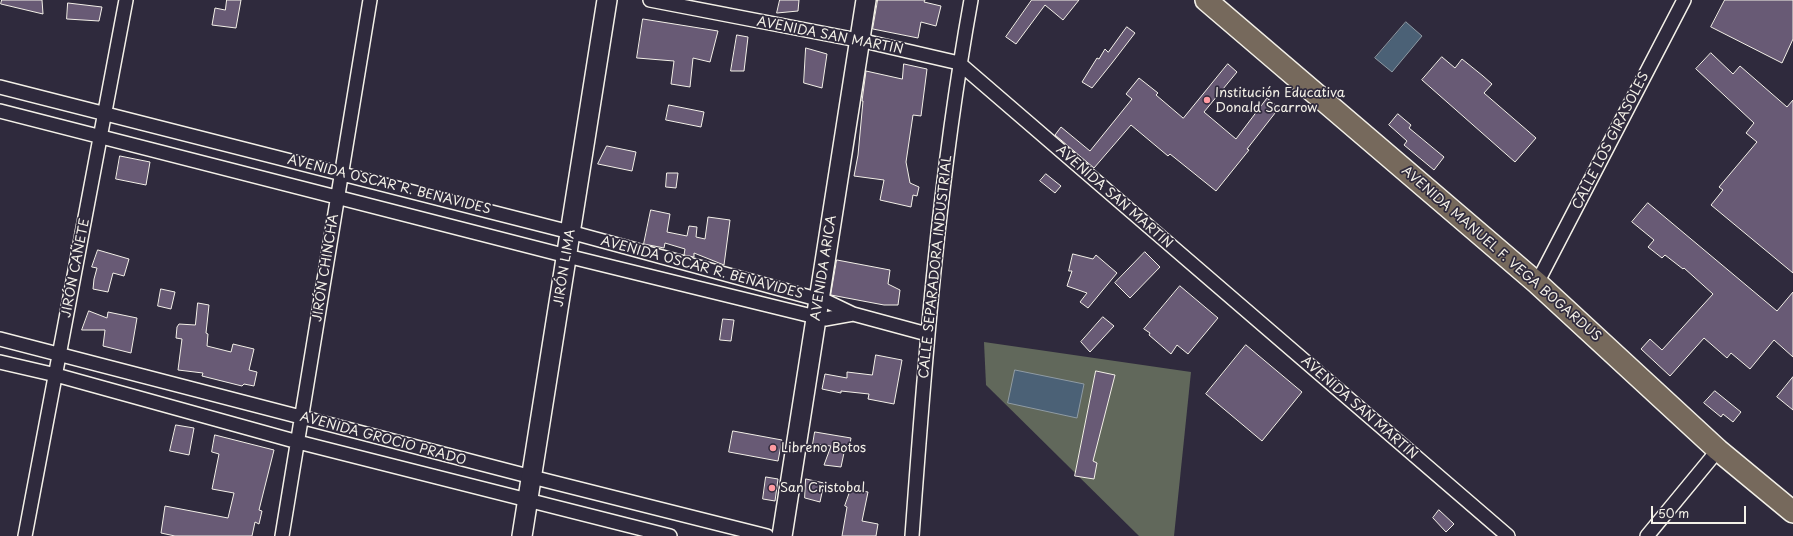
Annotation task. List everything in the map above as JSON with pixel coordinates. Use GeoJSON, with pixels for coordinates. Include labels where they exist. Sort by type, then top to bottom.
{"type":"FeatureCollection","features":[{"type":"Feature","properties":{"kind":"main road","name":"AVENIDA MANUEL F. VEGA BOGARDUS"},"geometry":{"type":"LineString","coordinates":[[1206,0],[1537,283],[1718,450],[1793,512]]}},
{"type":"Feature","properties":{"kind":"street","name":"JIRÓN CAÑETE"},"geometry":{"type":"LineString","coordinates":[[25,536],[126,0]]}},
{"type":"Feature","properties":{"kind":"street","name":"JIRÓN CHINCHA"},"geometry":{"type":"LineString","coordinates":[[282,536],[370,0]]}},
{"type":"Feature","properties":{"kind":"street","name":"JIRÓN LIMA"},"geometry":{"type":"LineString","coordinates":[[522,536],[607,0]]}},
{"type":"Feature","properties":{"kind":"street","name":"AVENIDA SAN MARTIN"},"geometry":{"type":"LineString","coordinates":[[650,0],[864,41],[959,64],[1508,536]]}},
{"type":"Feature","properties":{"kind":"street","name":"AVENIDA ARICA"},"geometry":{"type":"LineString","coordinates":[[864,41],[866,0]]}},
{"type":"Feature","properties":{"kind":"street","name":"AVENIDA ARICA"},"geometry":{"type":"LineString","coordinates":[[782,536],[822,309],[864,41],[875,0]]}},
{"type":"Feature","properties":{"kind":"street","name":"CALLE SEPARADORA INDUSTRIAL"},"geometry":{"type":"LineString","coordinates":[[912,536],[927,334],[959,64],[971,0]]}},
{"type":"Feature","properties":{"kind":"street","name":"CALLE LOS GIRASOLES"},"geometry":{"type":"LineString","coordinates":[[1537,283],[1684,0]]}},
{"type":"Feature","properties":{"kind":"street","name":"AVENIDA OSCAR R. BENAVIDES"},"geometry":{"type":"LineString","coordinates":[[0,86],[104,114],[342,172],[570,232],[822,309]]}},
{"type":"Feature","properties":{"kind":"street","name":"AVENIDA OSCAR R. BENAVIDES"},"geometry":{"type":"LineString","coordinates":[[0,111],[338,196],[567,256],[822,309],[853,314],[927,334]]}},
{"type":"Feature","properties":{"kind":"street","name":"AVENIDA ARICA"},"geometry":{"type":"LineString","coordinates":[[794,536],[822,309]]}},
{"type":"Feature","properties":{"kind":"street","name":"AVENIDA GROCIO PRADO"},"geometry":{"type":"LineString","coordinates":[[0,339],[302,418],[767,536]]}},
{"type":"Feature","properties":{"kind":"street","name":"AVENIDA GROCIO PRADO"},"geometry":{"type":"LineString","coordinates":[[0,362],[298,442],[670,536]]}},
{"type":"Feature","properties":{"kind":"street"},"geometry":{"type":"LineString","coordinates":[[1647,536],[1718,450]]}},
{"type":"Feature","properties":{"kind":"green space"},"geometry":{"type":"Polygon","coordinates":[[[984,342],[1191,372],[1174,536],[1139,536],[986,385],[984,342]]]}},
{"type":"Feature","properties":{"kind":"water"},"geometry":{"type":"Polygon","coordinates":[[[1406,22],[1422,36],[1392,72],[1375,58],[1406,22]]]}},
{"type":"Feature","properties":{"kind":"water"},"geometry":{"type":"Polygon","coordinates":[[[1015,370],[1084,384],[1077,418],[1008,403],[1015,370]]]}},
{"type":"Feature","properties":{"kind":"building"},"geometry":{"type":"Polygon","coordinates":[[[2,0],[42,0],[43,14],[1,4],[2,0]]]}},
{"type":"Feature","properties":{"kind":"building"},"geometry":{"type":"Polygon","coordinates":[[[227,0],[241,0],[236,28],[212,25],[215,8],[225,10],[227,0]]]}},
{"type":"Feature","properties":{"kind":"building"},"geometry":{"type":"Polygon","coordinates":[[[780,0],[799,0],[798,11],[777,13],[780,0]]]}},
{"type":"Feature","properties":{"kind":"building"},"geometry":{"type":"Polygon","coordinates":[[[878,0],[925,0],[924,2],[941,6],[936,26],[921,22],[918,38],[873,29],[878,0]]]}},
{"type":"Feature","properties":{"kind":"building"},"geometry":{"type":"Polygon","coordinates":[[[1032,0],[1079,0],[1063,20],[1045,5],[1016,44],[1006,37],[1032,0]]]}},
{"type":"Feature","properties":{"kind":"building"},"geometry":{"type":"Polygon","coordinates":[[[1725,0],[1793,0],[1793,39],[1782,63],[1711,27],[1725,0]]]}},
{"type":"Feature","properties":{"kind":"building"},"geometry":{"type":"Polygon","coordinates":[[[68,3],[102,7],[99,21],[67,19],[68,3]]]}},
{"type":"Feature","properties":{"kind":"building"},"geometry":{"type":"Polygon","coordinates":[[[643,19],[718,31],[710,62],[693,58],[690,87],[671,84],[674,61],[637,58],[643,19]]]}},
{"type":"Feature","properties":{"kind":"building"},"geometry":{"type":"Polygon","coordinates":[[[1127,27],[1135,33],[1092,88],[1082,82],[1097,58],[1099,59],[1105,49],[1108,52],[1127,27]]]}},
{"type":"Feature","properties":{"kind":"building"},"geometry":{"type":"Polygon","coordinates":[[[737,35],[748,37],[744,71],[731,71],[737,35]]]}},
{"type":"Feature","properties":{"kind":"building"},"geometry":{"type":"Polygon","coordinates":[[[806,48],[827,54],[822,88],[804,83],[806,48]]]}},
{"type":"Feature","properties":{"kind":"building"},"geometry":{"type":"Polygon","coordinates":[[[1711,53],[1733,74],[1740,66],[1787,107],[1793,100],[1793,273],[1711,205],[1723,190],[1719,187],[1757,142],[1746,133],[1754,123],[1696,69],[1711,53]]]}},
{"type":"Feature","properties":{"kind":"building"},"geometry":{"type":"Polygon","coordinates":[[[1442,57],[1455,68],[1462,59],[1483,76],[1492,84],[1484,93],[1536,138],[1515,162],[1422,80],[1442,57]]]}},
{"type":"Feature","properties":{"kind":"building"},"geometry":{"type":"Polygon","coordinates":[[[904,64],[927,69],[921,116],[913,115],[906,162],[910,183],[919,187],[917,196],[913,195],[911,207],[880,200],[884,180],[854,176],[858,155],[866,71],[902,79],[904,64]]]}},
{"type":"Feature","properties":{"kind":"building"},"geometry":{"type":"Polygon","coordinates":[[[1228,64],[1237,72],[1204,112],[1236,139],[1267,98],[1279,108],[1247,149],[1249,150],[1216,191],[1170,154],[1168,156],[1131,125],[1094,168],[1055,135],[1061,127],[1090,151],[1132,99],[1126,94],[1139,78],[1158,93],[1156,95],[1183,118],[1228,64]]]}},
{"type":"Feature","properties":{"kind":"building"},"geometry":{"type":"Polygon","coordinates":[[[669,105],[704,112],[701,127],[666,120],[669,105]]]}},
{"type":"Feature","properties":{"kind":"building"},"geometry":{"type":"Polygon","coordinates":[[[1398,114],[1411,125],[1409,128],[1444,157],[1434,170],[1404,145],[1407,141],[1389,125],[1398,114]]]}},
{"type":"Feature","properties":{"kind":"building"},"geometry":{"type":"Polygon","coordinates":[[[607,146],[636,152],[632,171],[598,164],[607,146]]]}},
{"type":"Feature","properties":{"kind":"building"},"geometry":{"type":"Polygon","coordinates":[[[120,156],[150,162],[146,185],[116,179],[120,156]]]}},
{"type":"Feature","properties":{"kind":"building"},"geometry":{"type":"Polygon","coordinates":[[[667,173],[678,173],[676,188],[666,187],[667,173]]]}},
{"type":"Feature","properties":{"kind":"building"},"geometry":{"type":"Polygon","coordinates":[[[1046,174],[1061,186],[1055,193],[1040,181],[1046,174]]]}},
{"type":"Feature","properties":{"kind":"building"},"geometry":{"type":"Polygon","coordinates":[[[1648,203],[1777,311],[1793,292],[1793,357],[1774,340],[1750,369],[1731,353],[1727,358],[1704,338],[1670,376],[1641,349],[1650,339],[1662,350],[1713,294],[1684,268],[1683,269],[1665,255],[1662,258],[1648,247],[1654,240],[1632,222],[1648,203]]]}},
{"type":"Feature","properties":{"kind":"building"},"geometry":{"type":"Polygon","coordinates":[[[651,210],[670,214],[667,232],[687,236],[689,226],[697,227],[696,237],[705,239],[708,217],[730,220],[724,265],[694,253],[694,257],[684,255],[685,249],[665,243],[664,248],[644,244],[651,210]]]}},
{"type":"Feature","properties":{"kind":"building"},"geometry":{"type":"Polygon","coordinates":[[[98,250],[129,259],[124,276],[113,273],[108,292],[93,289],[97,268],[92,267],[98,250]]]}},
{"type":"Feature","properties":{"kind":"building"},"geometry":{"type":"Polygon","coordinates":[[[1145,252],[1160,267],[1130,298],[1115,283],[1145,252]]]}},
{"type":"Feature","properties":{"kind":"building"},"geometry":{"type":"Polygon","coordinates":[[[1073,254],[1093,259],[1096,255],[1117,273],[1088,308],[1080,302],[1087,293],[1067,286],[1072,271],[1069,271],[1073,254]]]}},
{"type":"Feature","properties":{"kind":"building"},"geometry":{"type":"Polygon","coordinates":[[[837,260],[890,270],[888,284],[900,290],[898,305],[884,305],[831,295],[837,260]]]}},
{"type":"Feature","properties":{"kind":"building"},"geometry":{"type":"Polygon","coordinates":[[[1180,286],[1218,318],[1188,354],[1177,345],[1171,354],[1144,329],[1180,286]]]}},
{"type":"Feature","properties":{"kind":"building"},"geometry":{"type":"Polygon","coordinates":[[[161,289],[175,292],[171,309],[158,306],[161,289]]]}},
{"type":"Feature","properties":{"kind":"building"},"geometry":{"type":"Polygon","coordinates":[[[198,303],[209,305],[206,333],[208,334],[207,346],[231,352],[233,344],[254,349],[249,370],[257,372],[254,386],[244,384],[242,386],[202,376],[203,373],[178,370],[182,339],[176,338],[177,327],[179,324],[195,325],[198,303]]]}},
{"type":"Feature","properties":{"kind":"building"},"geometry":{"type":"Polygon","coordinates":[[[89,311],[107,318],[108,312],[137,318],[131,353],[103,346],[105,330],[82,330],[89,311]]]}},
{"type":"Feature","properties":{"kind":"building"},"geometry":{"type":"Polygon","coordinates":[[[1103,317],[1114,326],[1090,352],[1081,342],[1103,317]]]}},
{"type":"Feature","properties":{"kind":"building"},"geometry":{"type":"Polygon","coordinates":[[[723,319],[734,320],[731,341],[720,340],[723,319]]]}},
{"type":"Feature","properties":{"kind":"building"},"geometry":{"type":"Polygon","coordinates":[[[1246,345],[1302,392],[1262,441],[1206,394],[1246,345]]]}},
{"type":"Feature","properties":{"kind":"building"},"geometry":{"type":"Polygon","coordinates":[[[876,355],[902,360],[894,404],[868,399],[869,394],[841,391],[841,393],[822,389],[825,374],[847,378],[847,372],[872,375],[876,355]]]}},
{"type":"Feature","properties":{"kind":"building"},"geometry":{"type":"Polygon","coordinates":[[[1096,371],[1115,375],[1093,461],[1097,463],[1094,479],[1075,476],[1096,371]]]}},
{"type":"Feature","properties":{"kind":"building"},"geometry":{"type":"Polygon","coordinates":[[[1793,377],[1793,410],[1777,397],[1793,377]]]}},
{"type":"Feature","properties":{"kind":"building"},"geometry":{"type":"Polygon","coordinates":[[[1715,391],[1741,412],[1733,422],[1723,414],[1721,417],[1704,403],[1715,391]]]}},
{"type":"Feature","properties":{"kind":"building"},"geometry":{"type":"Polygon","coordinates":[[[176,425],[194,428],[189,455],[170,451],[176,425]]]}},
{"type":"Feature","properties":{"kind":"building"},"geometry":{"type":"Polygon","coordinates":[[[733,431],[782,440],[778,461],[729,452],[733,431]]]}},
{"type":"Feature","properties":{"kind":"building"},"geometry":{"type":"Polygon","coordinates":[[[815,432],[851,438],[849,449],[845,448],[841,467],[824,465],[831,446],[813,444],[815,432]]]}},
{"type":"Feature","properties":{"kind":"building"},"geometry":{"type":"Polygon","coordinates":[[[215,435],[274,450],[259,510],[262,511],[259,524],[255,522],[252,536],[175,536],[161,533],[165,506],[228,518],[234,493],[212,489],[219,454],[212,452],[215,435]]]}},
{"type":"Feature","properties":{"kind":"building"},"geometry":{"type":"Polygon","coordinates":[[[766,477],[778,479],[775,501],[763,499],[766,477]]]}},
{"type":"Feature","properties":{"kind":"building"},"geometry":{"type":"Polygon","coordinates":[[[806,479],[824,483],[820,502],[805,498],[806,479]]]}},
{"type":"Feature","properties":{"kind":"building"},"geometry":{"type":"Polygon","coordinates":[[[851,489],[868,492],[862,521],[878,524],[876,536],[842,536],[847,507],[845,506],[851,489]]]}},
{"type":"Feature","properties":{"kind":"building"},"geometry":{"type":"Polygon","coordinates":[[[1439,510],[1454,524],[1446,532],[1433,518],[1439,510]]]}},
{"type":"Feature","properties":{"kind":"place","name":"Institución Educativa Donald Scarrow"},"geometry":{"type":"Point","coordinates":[1207,100]}},
{"type":"Feature","properties":{"kind":"place","name":"Libreno Botos"},"geometry":{"type":"Point","coordinates":[773,448]}},
{"type":"Feature","properties":{"kind":"place","name":"San Cristobal"},"geometry":{"type":"Point","coordinates":[772,488]}}]}
